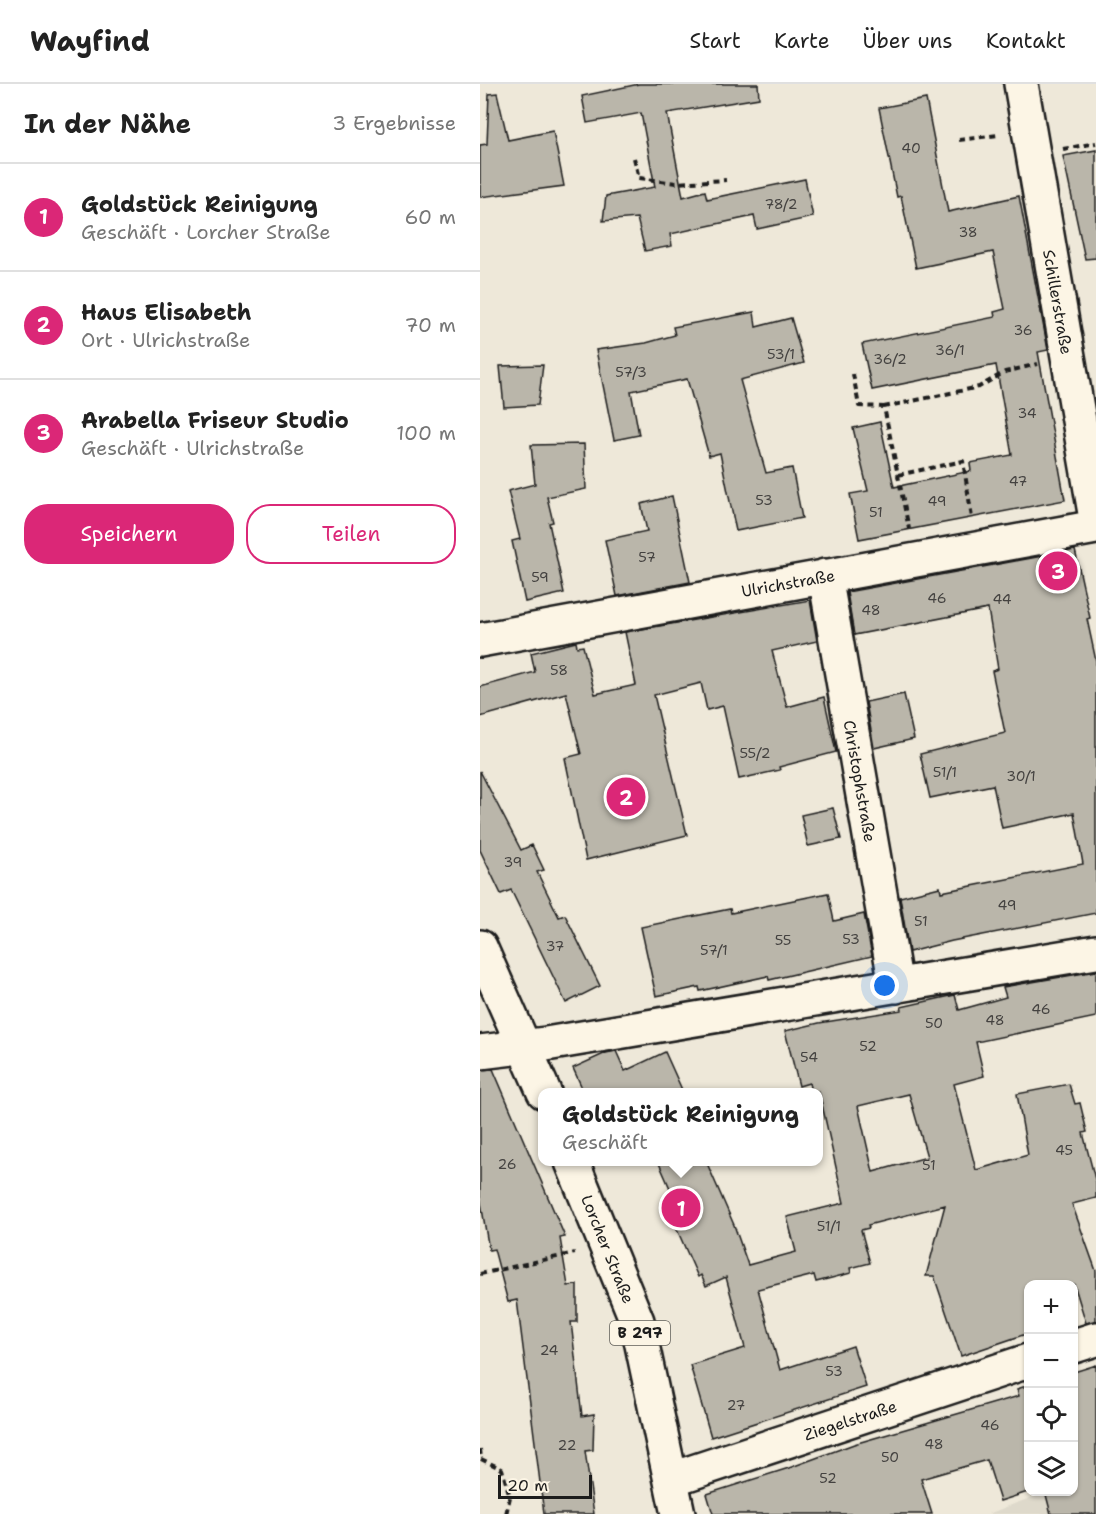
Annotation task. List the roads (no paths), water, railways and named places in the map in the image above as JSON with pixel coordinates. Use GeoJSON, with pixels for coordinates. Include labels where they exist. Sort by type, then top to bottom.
{"type":"FeatureCollection","features":[{"type":"Feature","properties":{"kind":"street","name":"Schillerstraße"},"geometry":{"type":"LineString","coordinates":[[1022,84],[1028,131],[1096,519]]}},
{"type":"Feature","properties":{"kind":"street","name":"Ulrichstraße"},"geometry":{"type":"LineString","coordinates":[[480,640],[1096,527]]}},
{"type":"Feature","properties":{"kind":"street","name":"Christophstraße"},"geometry":{"type":"LineString","coordinates":[[825,576],[896,986]]}},
{"type":"Feature","properties":{"kind":"street"},"geometry":{"type":"LineString","coordinates":[[480,947],[542,1088]]}},
{"type":"Feature","properties":{"kind":"street"},"geometry":{"type":"LineString","coordinates":[[480,1052],[526,1048],[1096,952]]}},
{"type":"Feature","properties":{"kind":"street","name":"Lorcher Straße"},"geometry":{"type":"LineString","coordinates":[[574,1166],[637,1321],[678,1514]]}},
{"type":"Feature","properties":{"kind":"street"},"geometry":{"type":"LineString","coordinates":[[1078,1345],[1096,1339]]}},
{"type":"Feature","properties":{"kind":"street","name":"Ziegelstraße"},"geometry":{"type":"LineString","coordinates":[[672,1479],[1024,1363]]}},
{"type":"Feature","properties":{"kind":"place","name":"Arabella Friseur Studio"},"geometry":{"type":"Point","coordinates":[1058,571]}},
{"type":"Feature","properties":{"kind":"place","name":"Haus Elisabeth"},"geometry":{"type":"Point","coordinates":[626,797]}},
{"type":"Feature","properties":{"kind":"place","name":"Goldstück Reinigung"},"geometry":{"type":"Point","coordinates":[681,1208]}}]}
